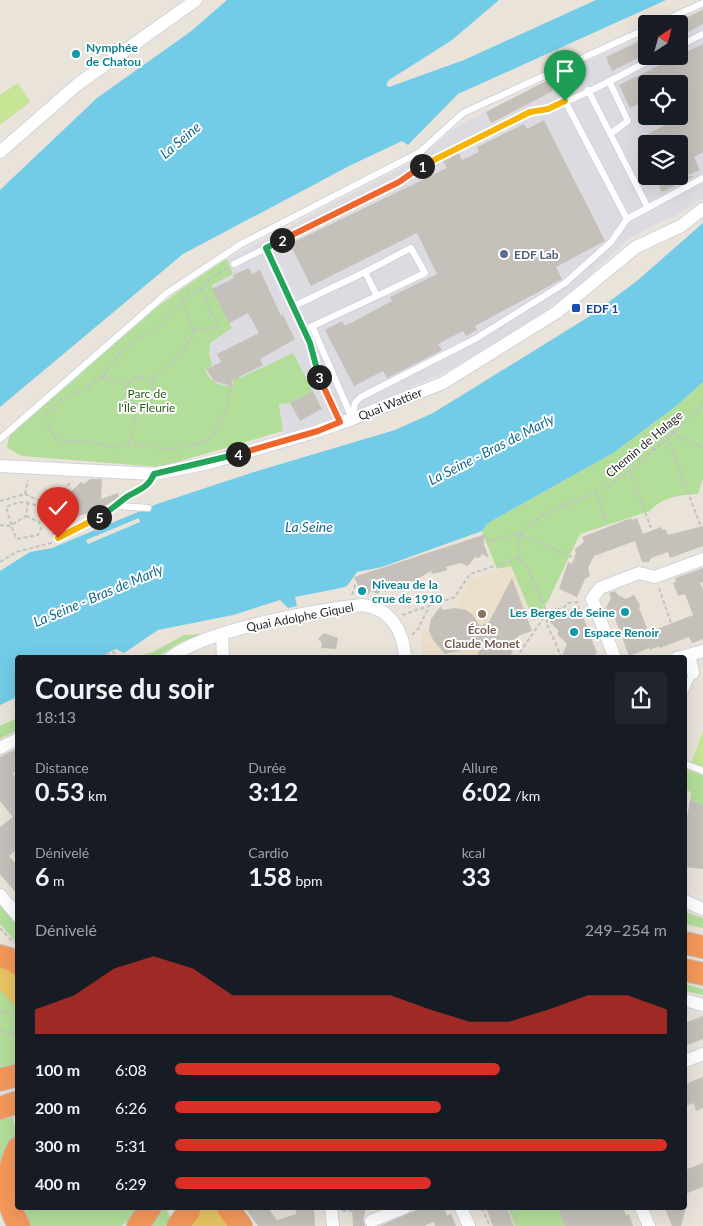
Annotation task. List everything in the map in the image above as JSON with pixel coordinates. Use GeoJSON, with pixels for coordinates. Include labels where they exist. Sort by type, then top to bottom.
{"type":"FeatureCollection","features":[{"type":"Feature","properties":{"kind":"highway"},"geometry":{"type":"LineString","coordinates":[[687,943],[703,947]]}},
{"type":"Feature","properties":{"kind":"highway"},"geometry":{"type":"LineString","coordinates":[[0,956],[15,962]]}},
{"type":"Feature","properties":{"kind":"highway"},"geometry":{"type":"LineString","coordinates":[[687,970],[703,974]]}},
{"type":"Feature","properties":{"kind":"highway"},"geometry":{"type":"LineString","coordinates":[[0,1080],[15,1075]]}},
{"type":"Feature","properties":{"kind":"highway"},"geometry":{"type":"LineString","coordinates":[[0,1108],[15,1103]]}},
{"type":"Feature","properties":{"kind":"highway"},"geometry":{"type":"LineString","coordinates":[[15,1156],[8,1175],[6,1190],[11,1210],[19,1226]]}},
{"type":"Feature","properties":{"kind":"highway"},"geometry":{"type":"LineString","coordinates":[[138,1226],[149,1210]]}},
{"type":"Feature","properties":{"kind":"highway"},"geometry":{"type":"LineString","coordinates":[[229,1210],[241,1226]]}},
{"type":"Feature","properties":{"kind":"main road"},"geometry":{"type":"LineString","coordinates":[[0,956],[15,975]]}},
{"type":"Feature","properties":{"kind":"main road"},"geometry":{"type":"LineString","coordinates":[[0,975],[15,992]]}},
{"type":"Feature","properties":{"kind":"main road"},"geometry":{"type":"LineString","coordinates":[[192,1214],[219,1226]]}},
{"type":"Feature","properties":{"kind":"street"},"geometry":{"type":"LineString","coordinates":[[0,152],[78,84],[196,0]]}},
{"type":"Feature","properties":{"kind":"street","name":"Quai Wattier"},"geometry":{"type":"LineString","coordinates":[[0,466],[154,474],[209,462],[318,431],[443,383],[557,312],[636,247],[681,226],[703,209]]}},
{"type":"Feature","properties":{"kind":"street"},"geometry":{"type":"LineString","coordinates":[[614,655],[592,599],[600,588],[640,573],[655,577],[703,558]]}},
{"type":"Feature","properties":{"kind":"street","name":"Quai Adolphe Giquel"},"geometry":{"type":"LineString","coordinates":[[174,655],[189,645],[250,626],[362,605],[372,606],[386,614],[396,626],[402,639],[405,655]]}},
{"type":"Feature","properties":{"kind":"street"},"geometry":{"type":"LineString","coordinates":[[222,635],[223,655]]}},
{"type":"Feature","properties":{"kind":"street"},"geometry":{"type":"LineString","coordinates":[[687,655],[703,651]]}},
{"type":"Feature","properties":{"kind":"street"},"geometry":{"type":"LineString","coordinates":[[0,748],[15,740]]}},
{"type":"Feature","properties":{"kind":"street"},"geometry":{"type":"LineString","coordinates":[[0,895],[15,912]]}},
{"type":"Feature","properties":{"kind":"street"},"geometry":{"type":"LineString","coordinates":[[687,902],[703,909]]}},
{"type":"Feature","properties":{"kind":"street"},"geometry":{"type":"LineString","coordinates":[[687,1001],[703,1005]]}},
{"type":"Feature","properties":{"kind":"street"},"geometry":{"type":"LineString","coordinates":[[687,1060],[703,1054]]}},
{"type":"Feature","properties":{"kind":"street"},"geometry":{"type":"LineString","coordinates":[[331,1210],[333,1226]]}},
{"type":"Feature","properties":{"kind":"street"},"geometry":{"type":"LineString","coordinates":[[371,1221],[399,1210]]}},
{"type":"Feature","properties":{"kind":"street"},"geometry":{"type":"LineString","coordinates":[[462,1210],[469,1226]]}},
{"type":"Feature","properties":{"kind":"street"},"geometry":{"type":"LineString","coordinates":[[642,1210],[649,1226]]}},
{"type":"Feature","properties":{"kind":"lane"},"geometry":{"type":"LineString","coordinates":[[677,15],[703,3]]}},
{"type":"Feature","properties":{"kind":"lane"},"geometry":{"type":"LineString","coordinates":[[0,439],[167,293],[193,274],[241,244],[420,152],[462,113],[638,33]]}},
{"type":"Feature","properties":{"kind":"lane"},"geometry":{"type":"LineString","coordinates":[[688,42],[703,34]]}},
{"type":"Feature","properties":{"kind":"lane"},"geometry":{"type":"LineString","coordinates":[[234,264],[399,182],[428,162],[530,112],[548,109],[640,65]]}},
{"type":"Feature","properties":{"kind":"lane"},"geometry":{"type":"LineString","coordinates":[[609,80],[628,121],[610,134]]}},
{"type":"Feature","properties":{"kind":"lane"},"geometry":{"type":"LineString","coordinates":[[588,90],[648,208]]}},
{"type":"Feature","properties":{"kind":"lane"},"geometry":{"type":"LineString","coordinates":[[565,101],[627,219]]}},
{"type":"Feature","properties":{"kind":"lane"},"geometry":{"type":"LineString","coordinates":[[346,420],[355,403],[361,397],[475,339],[564,283],[611,242],[627,219],[703,178]]}},
{"type":"Feature","properties":{"kind":"lane"},"geometry":{"type":"LineString","coordinates":[[266,248],[310,343],[316,370],[346,420]]}},
{"type":"Feature","properties":{"kind":"lane"},"geometry":{"type":"LineString","coordinates":[[294,306],[411,248],[425,273],[304,330]]}},
{"type":"Feature","properties":{"kind":"lane"},"geometry":{"type":"LineString","coordinates":[[365,272],[377,296]]}},
{"type":"Feature","properties":{"kind":"lane"},"geometry":{"type":"LineString","coordinates":[[312,326],[346,420]]}},
{"type":"Feature","properties":{"kind":"lane"},"geometry":{"type":"LineString","coordinates":[[93,524],[118,506],[128,496],[147,486],[154,474]]}},
{"type":"Feature","properties":{"kind":"lane"},"geometry":{"type":"LineString","coordinates":[[118,506],[148,508]]}},
{"type":"Feature","properties":{"kind":"lane"},"geometry":{"type":"LineString","coordinates":[[687,765],[703,771]]}},
{"type":"Feature","properties":{"kind":"path"},"geometry":{"type":"LineString","coordinates":[[223,270],[210,279],[202,289],[189,294],[160,328],[134,341],[120,353],[102,377],[85,389],[63,398],[47,413],[49,427],[58,442],[86,441],[115,448],[129,443],[168,450],[207,441],[218,429],[228,404],[230,387]]}},
{"type":"Feature","properties":{"kind":"path"},"geometry":{"type":"LineString","coordinates":[[194,331],[219,327],[209,309],[202,289]]}},
{"type":"Feature","properties":{"kind":"path"},"geometry":{"type":"LineString","coordinates":[[150,380],[155,388],[155,397],[144,406],[136,405],[127,394],[129,384],[136,378],[150,380],[167,368],[187,347],[194,331],[183,303]]}},
{"type":"Feature","properties":{"kind":"path"},"geometry":{"type":"LineString","coordinates":[[102,377],[129,384]]}},
{"type":"Feature","properties":{"kind":"path"},"geometry":{"type":"LineString","coordinates":[[129,443],[134,426],[136,405]]}},
{"type":"Feature","properties":{"kind":"path","name":"Chemin de Halage"},"geometry":{"type":"LineString","coordinates":[[519,558],[518,540],[538,518],[556,508],[596,494],[629,469],[703,406]]}},
{"type":"Feature","properties":{"kind":"path"},"geometry":{"type":"LineString","coordinates":[[671,433],[703,448]]}},
{"type":"Feature","properties":{"kind":"path"},"geometry":{"type":"LineString","coordinates":[[667,436],[702,526]]}},
{"type":"Feature","properties":{"kind":"path"},"geometry":{"type":"LineString","coordinates":[[629,469],[650,528]]}},
{"type":"Feature","properties":{"kind":"path"},"geometry":{"type":"LineString","coordinates":[[25,494],[29,472]]}},
{"type":"Feature","properties":{"kind":"path"},"geometry":{"type":"LineString","coordinates":[[43,509],[73,480]]}},
{"type":"Feature","properties":{"kind":"path"},"geometry":{"type":"LineString","coordinates":[[0,501],[25,494],[47,504]]}},
{"type":"Feature","properties":{"kind":"path"},"geometry":{"type":"LineString","coordinates":[[596,494],[608,524]]}},
{"type":"Feature","properties":{"kind":"path"},"geometry":{"type":"LineString","coordinates":[[18,501],[28,502],[43,509],[54,520],[48,527],[42,528],[38,535],[17,539],[10,526],[10,518],[6,506],[18,501]]}},
{"type":"Feature","properties":{"kind":"path"},"geometry":{"type":"LineString","coordinates":[[0,525],[10,526],[26,516],[28,502]]}},
{"type":"Feature","properties":{"kind":"path"},"geometry":{"type":"LineString","coordinates":[[26,516],[39,522],[42,528]]}},
{"type":"Feature","properties":{"kind":"path"},"geometry":{"type":"LineString","coordinates":[[0,562],[16,552],[51,544],[58,538],[93,524],[98,536]]}},
{"type":"Feature","properties":{"kind":"path"},"geometry":{"type":"LineString","coordinates":[[48,527],[58,538]]}},
{"type":"Feature","properties":{"kind":"path"},"geometry":{"type":"LineString","coordinates":[[352,596],[355,585],[458,554],[484,542],[524,532]]}},
{"type":"Feature","properties":{"kind":"path"},"geometry":{"type":"LineString","coordinates":[[521,535],[572,557]]}},
{"type":"Feature","properties":{"kind":"path"},"geometry":{"type":"LineString","coordinates":[[398,616],[454,597],[470,574],[519,558],[528,568],[547,613],[547,624],[561,655]]}},
{"type":"Feature","properties":{"kind":"path"},"geometry":{"type":"LineString","coordinates":[[655,577],[671,623]]}},
{"type":"Feature","properties":{"kind":"path"},"geometry":{"type":"LineString","coordinates":[[518,655],[547,613],[564,607],[568,603],[576,604],[592,599]]}},
{"type":"Feature","properties":{"kind":"path"},"geometry":{"type":"LineString","coordinates":[[402,639],[412,635],[418,629],[429,607]]}},
{"type":"Feature","properties":{"kind":"path"},"geometry":{"type":"LineString","coordinates":[[106,655],[114,652],[116,655]]}},
{"type":"Feature","properties":{"kind":"path"},"geometry":{"type":"LineString","coordinates":[[0,928],[15,943]]}},
{"type":"Feature","properties":{"kind":"path"},"geometry":{"type":"LineString","coordinates":[[0,1010],[15,1014]]}},
{"type":"Feature","properties":{"kind":"path"},"geometry":{"type":"LineString","coordinates":[[0,1031],[15,1034]]}},
{"type":"Feature","properties":{"kind":"path"},"geometry":{"type":"LineString","coordinates":[[483,1210],[490,1226]]}},
{"type":"Feature","properties":{"kind":"path"},"geometry":{"type":"LineString","coordinates":[[512,1210],[519,1226]]}},
{"type":"Feature","properties":{"kind":"shaded area"},"geometry":{"type":"Polygon","coordinates":[[[703,12],[703,199],[684,211],[631,237],[576,288],[531,320],[447,371],[364,408],[285,434],[279,403],[239,378],[232,379],[234,386],[226,387],[209,379],[205,369],[212,365],[209,354],[210,343],[232,328],[212,285],[233,274],[227,259],[418,159],[456,127],[573,67],[638,39],[638,65],[688,65],[688,18],[703,12]]]}},
{"type":"Feature","properties":{"kind":"shaded area","name":"École Claude Monet"},"geometry":{"type":"Polygon","coordinates":[[[511,567],[529,615],[511,655],[422,655],[421,632],[429,630],[431,619],[438,609],[441,607],[443,611],[455,608],[470,580],[511,567]]]}},
{"type":"Feature","properties":{"kind":"green space"},"geometry":{"type":"Polygon","coordinates":[[[18,83],[30,102],[0,125],[0,95],[18,83]]]}},
{"type":"Feature","properties":{"kind":"green space","name":"Parc de l'Île Fleurie"},"geometry":{"type":"Polygon","coordinates":[[[227,259],[233,274],[212,285],[232,328],[210,343],[209,354],[212,365],[205,370],[210,378],[217,383],[225,386],[234,386],[232,379],[238,376],[240,378],[293,353],[313,391],[290,403],[279,404],[283,431],[160,467],[22,456],[7,448],[9,436],[114,342],[169,298],[227,259]]]}},
{"type":"Feature","properties":{"kind":"green space"},"geometry":{"type":"Polygon","coordinates":[[[703,382],[703,478],[698,494],[666,500],[650,511],[580,534],[548,601],[534,621],[511,566],[497,569],[482,532],[488,523],[613,453],[675,407],[703,382]]]}},
{"type":"Feature","properties":{"kind":"green space"},"geometry":{"type":"Polygon","coordinates":[[[202,634],[179,643],[160,655],[142,655],[153,652],[184,635],[202,634]]]}},
{"type":"Feature","properties":{"kind":"green space"},"geometry":{"type":"Polygon","coordinates":[[[15,719],[15,731],[0,739],[0,726],[15,719]]]}},
{"type":"Feature","properties":{"kind":"green space"},"geometry":{"type":"Polygon","coordinates":[[[703,732],[703,776],[688,771],[703,732]]]}},
{"type":"Feature","properties":{"kind":"green space"},"geometry":{"type":"Polygon","coordinates":[[[687,770],[703,776],[703,805],[690,800],[691,792],[687,791],[687,770]]]}},
{"type":"Feature","properties":{"kind":"green space"},"geometry":{"type":"Polygon","coordinates":[[[0,903],[15,922],[15,942],[0,924],[0,903]]]}},
{"type":"Feature","properties":{"kind":"green space"},"geometry":{"type":"Polygon","coordinates":[[[687,913],[703,918],[703,928],[687,924],[687,913]]]}},
{"type":"Feature","properties":{"kind":"green space"},"geometry":{"type":"Polygon","coordinates":[[[687,985],[703,989],[703,995],[687,991],[687,985]]]}},
{"type":"Feature","properties":{"kind":"green space"},"geometry":{"type":"Polygon","coordinates":[[[0,988],[15,1006],[15,1065],[0,1070],[0,988]]]}},
{"type":"Feature","properties":{"kind":"green space"},"geometry":{"type":"Polygon","coordinates":[[[13,1117],[15,1136],[0,1180],[0,1120],[13,1117]]]}},
{"type":"Feature","properties":{"kind":"green space"},"geometry":{"type":"Polygon","coordinates":[[[19,1210],[136,1210],[133,1216],[122,1226],[29,1226],[19,1210]]]}},
{"type":"Feature","properties":{"kind":"green space"},"geometry":{"type":"Polygon","coordinates":[[[159,1210],[167,1210],[173,1222],[167,1226],[150,1226],[159,1210]]]}},
{"type":"Feature","properties":{"kind":"green space"},"geometry":{"type":"Polygon","coordinates":[[[509,1210],[559,1210],[565,1226],[515,1226],[509,1210]]]}},
{"type":"Feature","properties":{"kind":"water","name":"La Seine"},"geometry":{"type":"Polygon","coordinates":[[[227,0],[499,0],[452,40],[389,80],[386,85],[389,87],[464,60],[596,0],[666,0],[458,94],[408,145],[402,141],[351,165],[183,254],[0,407],[0,190],[97,98],[190,32],[227,0]]]}},
{"type":"Feature","properties":{"kind":"water","name":"La Seine"},"geometry":{"type":"Polygon","coordinates":[[[703,223],[703,382],[675,407],[613,453],[488,523],[482,531],[382,567],[357,572],[347,586],[295,597],[297,606],[288,608],[280,600],[233,615],[158,630],[124,653],[116,649],[106,655],[15,655],[15,698],[0,705],[0,571],[30,552],[52,548],[157,504],[254,472],[395,430],[433,413],[590,316],[638,280],[703,223]]]}},
{"type":"Feature","properties":{"kind":"pier"},"geometry":{"type":"Polygon","coordinates":[[[139,518],[140,522],[88,544],[86,540],[139,518]]]}},
{"type":"Feature","properties":{"kind":"building"},"geometry":{"type":"Polygon","coordinates":[[[703,9],[703,24],[688,32],[688,17],[703,9]]]}},
{"type":"Feature","properties":{"kind":"building"},"geometry":{"type":"Polygon","coordinates":[[[638,42],[638,58],[612,71],[606,57],[638,42]]]}},
{"type":"Feature","properties":{"kind":"building"},"geometry":{"type":"Polygon","coordinates":[[[703,44],[703,152],[694,157],[700,170],[688,175],[688,135],[645,135],[666,125],[688,125],[688,75],[639,75],[660,65],[688,65],[688,51],[703,44]]]}},
{"type":"Feature","properties":{"kind":"building"},"geometry":{"type":"Polygon","coordinates":[[[576,69],[581,78],[570,84],[565,75],[576,69]]]}},
{"type":"Feature","properties":{"kind":"building"},"geometry":{"type":"Polygon","coordinates":[[[638,76],[638,104],[630,108],[619,85],[638,76]]]}},
{"type":"Feature","properties":{"kind":"building"},"geometry":{"type":"Polygon","coordinates":[[[548,80],[553,91],[491,123],[486,112],[548,80]]]}},
{"type":"Feature","properties":{"kind":"building","name":"EDF Lab"},"geometry":{"type":"Polygon","coordinates":[[[544,120],[605,241],[556,267],[562,279],[475,326],[477,330],[466,336],[463,331],[438,344],[442,350],[387,378],[383,371],[354,386],[325,330],[342,321],[345,326],[392,301],[390,297],[437,274],[417,233],[311,286],[290,244],[447,168],[443,161],[459,153],[462,160],[479,152],[477,147],[524,124],[527,129],[544,120]]]}},
{"type":"Feature","properties":{"kind":"building"},"geometry":{"type":"Polygon","coordinates":[[[658,185],[676,185],[662,192],[658,185]]]}},
{"type":"Feature","properties":{"kind":"building"},"geometry":{"type":"Polygon","coordinates":[[[249,268],[252,274],[260,270],[281,316],[283,315],[295,339],[260,359],[263,365],[231,381],[234,387],[214,381],[206,369],[221,362],[217,354],[259,333],[248,313],[229,323],[212,289],[234,278],[233,275],[249,268]]]}},
{"type":"Feature","properties":{"kind":"building"},"geometry":{"type":"Polygon","coordinates":[[[313,391],[322,409],[300,421],[290,403],[313,391]]]}},
{"type":"Feature","properties":{"kind":"building"},"geometry":{"type":"Polygon","coordinates":[[[90,479],[102,479],[101,499],[118,493],[119,497],[104,507],[74,518],[69,523],[54,508],[81,482],[84,484],[90,479]]]}},
{"type":"Feature","properties":{"kind":"building"},"geometry":{"type":"Polygon","coordinates":[[[631,518],[632,520],[637,518],[643,534],[661,527],[662,530],[665,529],[668,535],[703,526],[703,546],[670,558],[668,552],[651,558],[649,562],[642,562],[635,541],[594,556],[588,568],[590,576],[585,579],[577,597],[559,589],[568,562],[572,564],[576,553],[575,549],[584,542],[582,537],[631,518]]]}},
{"type":"Feature","properties":{"kind":"building"},"geometry":{"type":"Polygon","coordinates":[[[486,534],[483,542],[489,558],[482,554],[479,558],[475,557],[468,566],[460,563],[446,567],[447,570],[441,572],[432,574],[431,571],[414,581],[390,585],[386,592],[381,589],[378,594],[371,591],[368,595],[360,589],[354,577],[486,534]]]}},
{"type":"Feature","properties":{"kind":"building","name":"Les Berges de Seine"},"geometry":{"type":"Polygon","coordinates":[[[703,568],[703,582],[700,583],[703,590],[703,639],[692,643],[689,637],[660,648],[659,646],[650,650],[649,648],[629,655],[613,613],[605,610],[611,598],[609,593],[615,591],[626,599],[634,595],[640,605],[639,608],[648,631],[657,629],[693,615],[685,594],[678,596],[673,583],[676,582],[675,578],[703,568]]]}},
{"type":"Feature","properties":{"kind":"building"},"geometry":{"type":"Polygon","coordinates":[[[512,578],[532,631],[518,636],[511,655],[477,655],[482,645],[445,654],[433,640],[429,630],[431,619],[441,606],[442,610],[455,608],[466,610],[473,615],[480,626],[489,622],[512,578]]]}},
{"type":"Feature","properties":{"kind":"building","name":"Espace Renoir"},"geometry":{"type":"Polygon","coordinates":[[[579,606],[597,653],[594,655],[562,655],[567,644],[557,634],[559,631],[550,622],[551,617],[579,606]]]}},
{"type":"Feature","properties":{"kind":"building"},"geometry":{"type":"Polygon","coordinates":[[[324,633],[338,638],[336,649],[321,648],[322,643],[318,639],[324,633]]]}},
{"type":"Feature","properties":{"kind":"building"},"geometry":{"type":"Polygon","coordinates":[[[15,750],[15,772],[12,773],[15,776],[15,851],[9,856],[15,863],[15,892],[0,874],[0,827],[13,817],[0,801],[0,757],[15,750]]]}},
{"type":"Feature","properties":{"kind":"building"},"geometry":{"type":"Polygon","coordinates":[[[690,800],[703,805],[703,869],[687,867],[687,817],[690,800]]]}},
{"type":"Feature","properties":{"kind":"building"},"geometry":{"type":"Polygon","coordinates":[[[703,1016],[703,1039],[687,1045],[687,1022],[703,1016]]]}},
{"type":"Feature","properties":{"kind":"building"},"geometry":{"type":"Polygon","coordinates":[[[703,1077],[703,1108],[696,1111],[694,1103],[687,1105],[687,1083],[703,1077]]]}},
{"type":"Feature","properties":{"kind":"building"},"geometry":{"type":"Polygon","coordinates":[[[703,1163],[703,1187],[687,1193],[687,1169],[703,1163]]]}},
{"type":"Feature","properties":{"kind":"building"},"geometry":{"type":"Polygon","coordinates":[[[246,1210],[270,1210],[277,1220],[296,1214],[296,1210],[314,1210],[315,1226],[258,1226],[246,1210]]]}},
{"type":"Feature","properties":{"kind":"building"},"geometry":{"type":"Polygon","coordinates":[[[352,1210],[366,1210],[363,1220],[365,1226],[353,1226],[352,1210]]]}},
{"type":"Feature","properties":{"kind":"building"},"geometry":{"type":"Polygon","coordinates":[[[416,1210],[445,1210],[447,1216],[451,1214],[456,1226],[435,1226],[434,1222],[424,1226],[380,1226],[416,1210]]]}},
{"type":"Feature","properties":{"kind":"building"},"geometry":{"type":"Polygon","coordinates":[[[487,1210],[508,1210],[514,1226],[493,1226],[487,1210]]]}},
{"type":"Feature","properties":{"kind":"building"},"geometry":{"type":"Polygon","coordinates":[[[559,1210],[624,1210],[626,1215],[629,1214],[633,1226],[565,1226],[559,1210]]]}},
{"type":"Feature","properties":{"kind":"building"},"geometry":{"type":"Polygon","coordinates":[[[666,1210],[685,1210],[681,1226],[672,1226],[666,1210]]]}},
{"type":"Feature","properties":{"kind":"place","name":"Nymphée de Chatou"},"geometry":{"type":"Point","coordinates":[76,54]}},
{"type":"Feature","properties":{"kind":"place","name":"EDF Lab"},"geometry":{"type":"Point","coordinates":[504,254]}},
{"type":"Feature","properties":{"kind":"place","name":"EDF 1"},"geometry":{"type":"Point","coordinates":[576,308]}},
{"type":"Feature","properties":{"kind":"place","name":"Niveau de la crue de 1910"},"geometry":{"type":"Point","coordinates":[362,591]}},
{"type":"Feature","properties":{"kind":"place","name":"Les Berges de Seine"},"geometry":{"type":"Point","coordinates":[625,612]}},
{"type":"Feature","properties":{"kind":"place","name":"École Claude Monet"},"geometry":{"type":"Point","coordinates":[482,614]}},
{"type":"Feature","properties":{"kind":"place","name":"Espace Renoir"},"geometry":{"type":"Point","coordinates":[574,632]}},
{"type":"Feature","properties":{"kind":"route"},"geometry":{"type":"LineString","coordinates":[[58,538],[118,506],[128,496],[147,486],[154,474],[209,462],[318,431],[340,422],[316,370],[310,343],[266,248],[399,182],[428,162],[530,112],[548,109],[565,101]]}},
{"type":"Feature","properties":{"kind":"water label","name":"La Seine - Bras de Marly"},"geometry":{"type":"Point","coordinates":[491,449]}},
{"type":"Feature","properties":{"kind":"water label","name":"La Seine - Bras de Marly"},"geometry":{"type":"Point","coordinates":[98,595]}}]}
